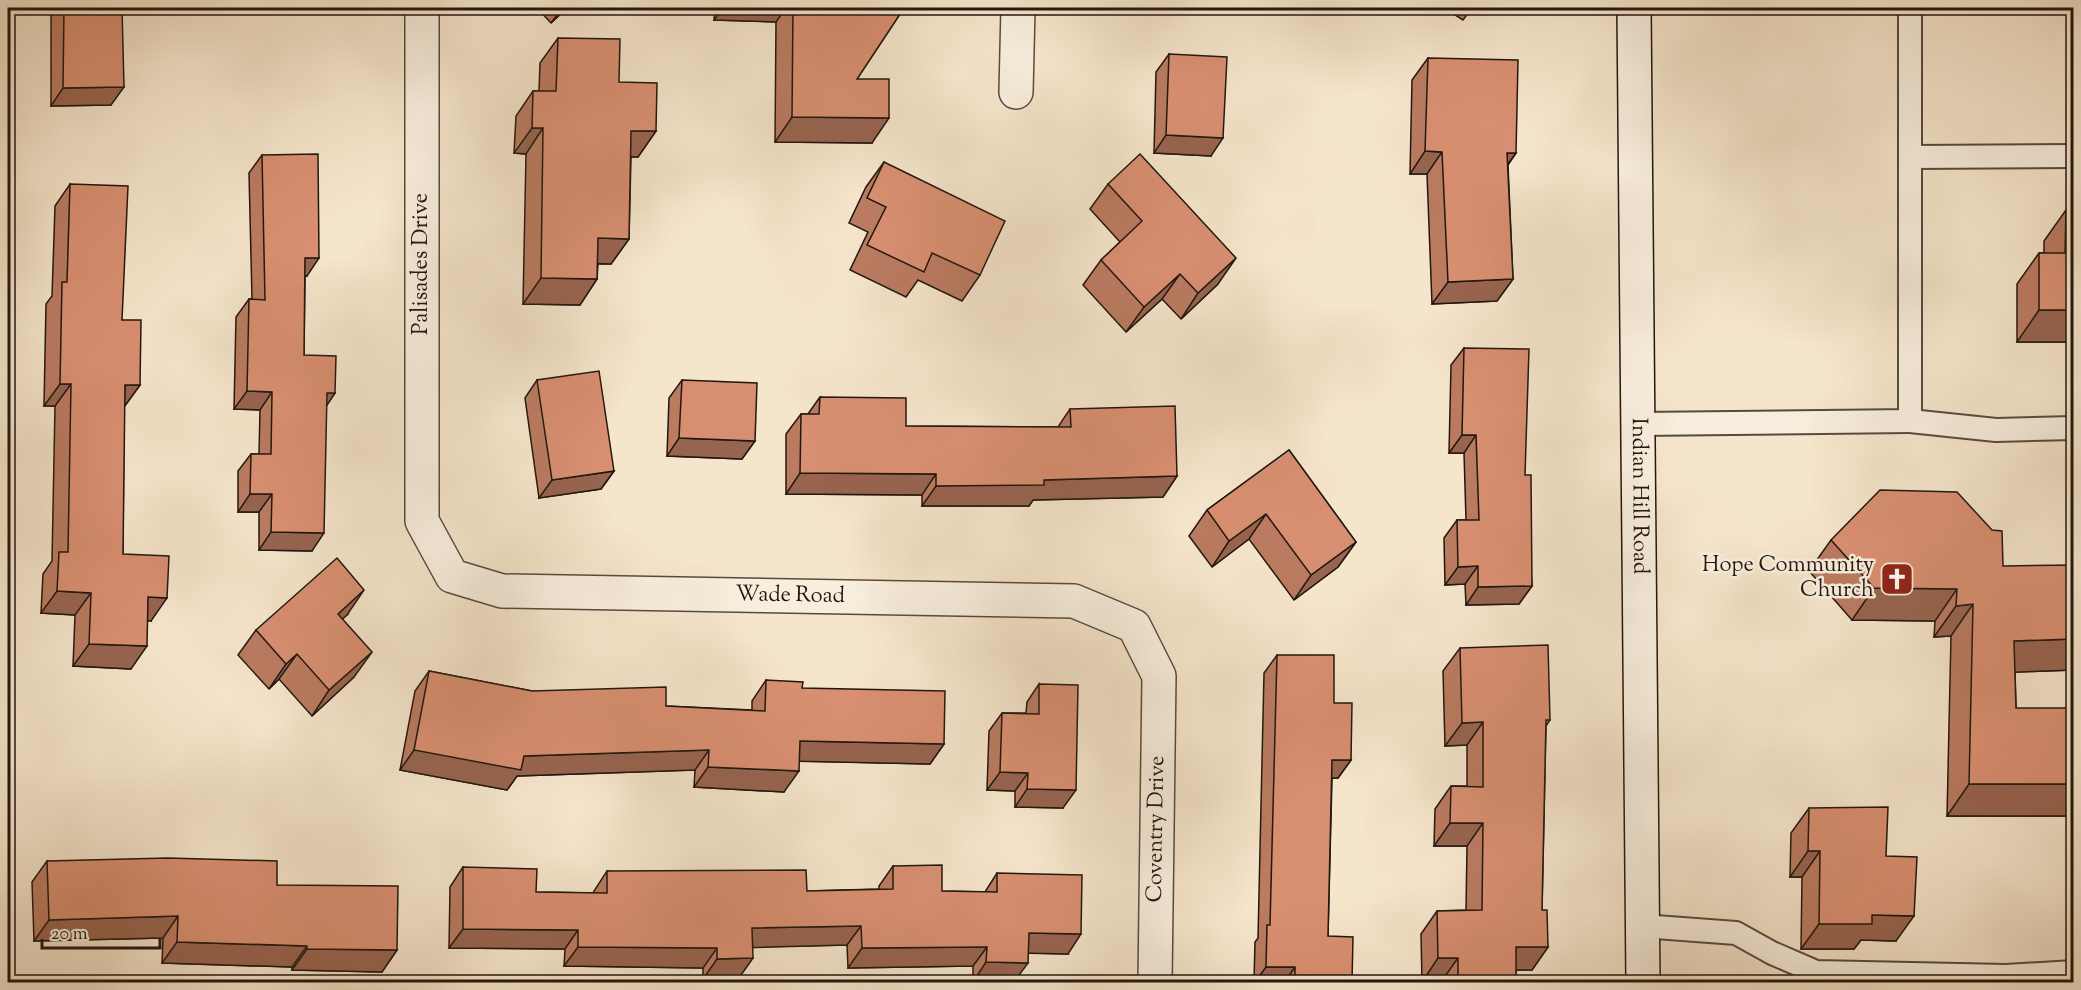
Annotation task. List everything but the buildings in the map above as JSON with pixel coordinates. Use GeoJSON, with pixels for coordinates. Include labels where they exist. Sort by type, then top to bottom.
{"type":"FeatureCollection","features":[{"type":"Feature","properties":{"kind":"street","name":"Palisades Drive"},"geometry":{"type":"LineString","coordinates":[[422,8],[422,521]]}},
{"type":"Feature","properties":{"kind":"street"},"geometry":{"type":"LineString","coordinates":[[1016,92],[1018,8]]}},
{"type":"Feature","properties":{"kind":"street","name":"Indian Hill Road"},"geometry":{"type":"LineString","coordinates":[[1634,8],[1643,982]]}},
{"type":"Feature","properties":{"kind":"street","name":"Wade Road"},"geometry":{"type":"LineString","coordinates":[[422,521],[452,576],[502,591],[1074,601],[1134,626],[1159,676]]}},
{"type":"Feature","properties":{"kind":"street","name":"Coventry Drive"},"geometry":{"type":"LineString","coordinates":[[1155,982],[1159,676]]}},
{"type":"Feature","properties":{"kind":"lane"},"geometry":{"type":"LineString","coordinates":[[1910,8],[1910,421]]}},
{"type":"Feature","properties":{"kind":"lane"},"geometry":{"type":"LineString","coordinates":[[1910,157],[2073,156]]}},
{"type":"Feature","properties":{"kind":"lane"},"geometry":{"type":"LineString","coordinates":[[1638,424],[1910,421],[1995,430],[2073,428]]}},
{"type":"Feature","properties":{"kind":"lane"},"geometry":{"type":"LineString","coordinates":[[1642,926],[1736,933],[1772,953],[1816,972],[2006,976],[2073,972]]}},
{"type":"Feature","properties":{"kind":"place","name":"Hope Community Church"},"geometry":{"type":"Point","coordinates":[1897,579]}}]}
